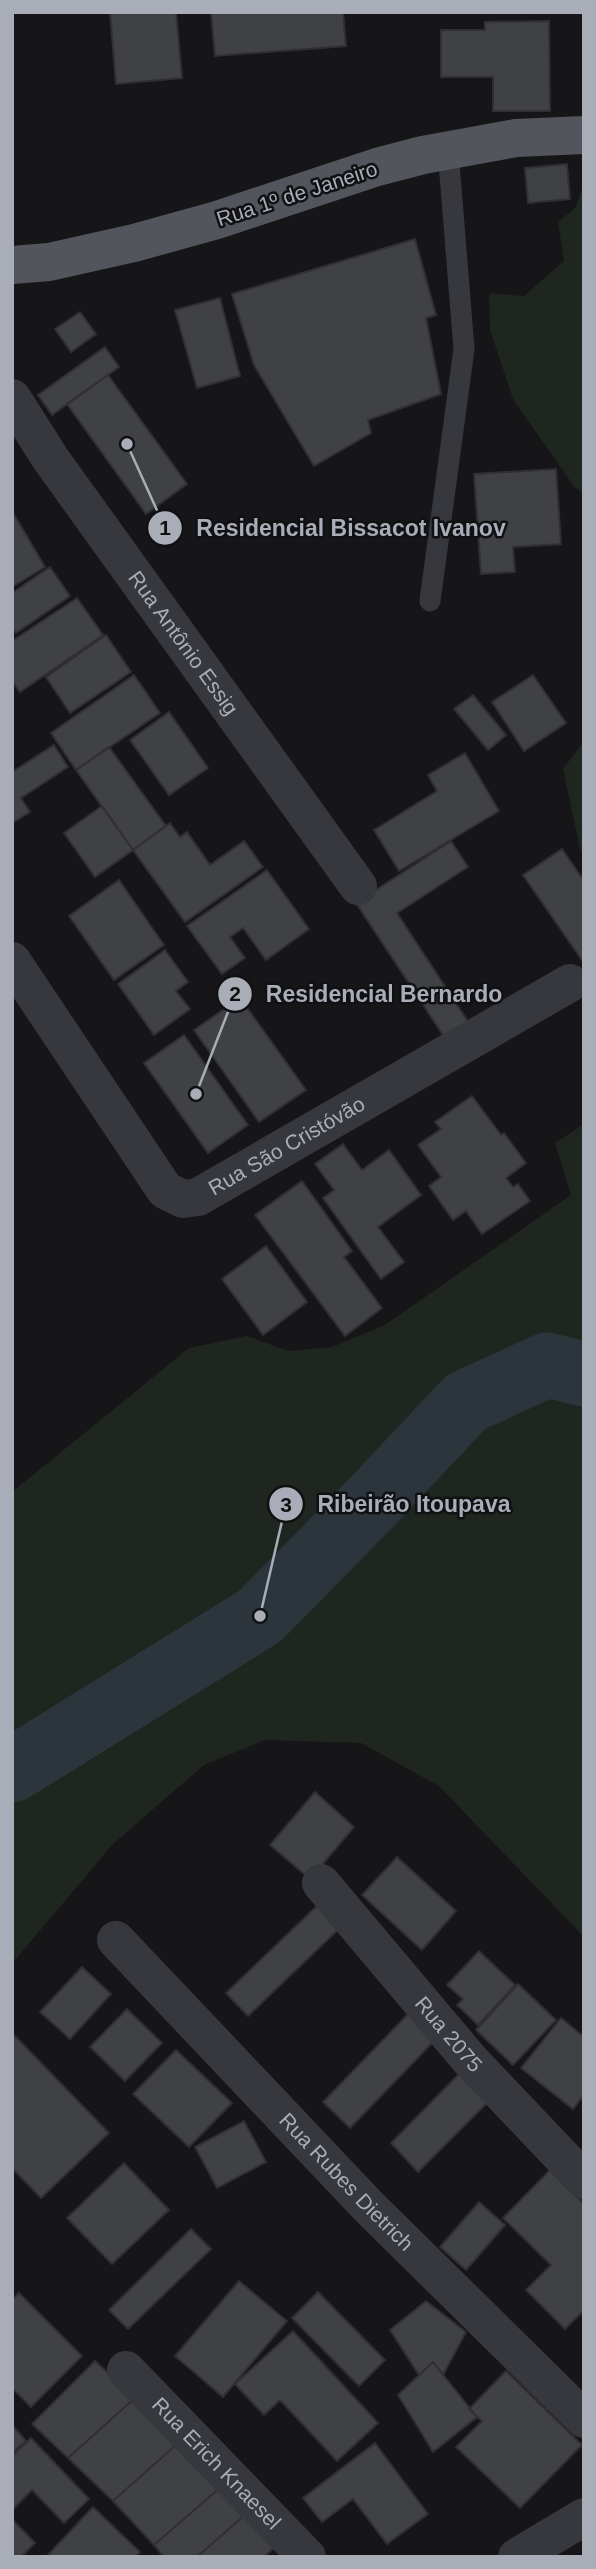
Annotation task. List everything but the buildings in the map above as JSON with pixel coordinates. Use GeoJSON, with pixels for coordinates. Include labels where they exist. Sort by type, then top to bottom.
{"type":"FeatureCollection","features":[{"type":"Feature","properties":{"kind":"main road","name":"Rua 1º de Janeiro"},"geometry":{"type":"LineString","coordinates":[[12,265],[49,262],[134,243],[217,220],[377,167],[448,149],[516,138],[584,135]]}},
{"type":"Feature","properties":{"kind":"street","name":"Rua Antônio Essig"},"geometry":{"type":"LineString","coordinates":[[12,398],[50,458],[358,886]]}},
{"type":"Feature","properties":{"kind":"street","name":"Rua São Cristóvão"},"geometry":{"type":"LineString","coordinates":[[12,961],[165,1190],[183,1199],[198,1197],[570,983]]}},
{"type":"Feature","properties":{"kind":"street","name":"Rua 2075"},"geometry":{"type":"LineString","coordinates":[[320,1883],[470,2060],[584,2180]]}},
{"type":"Feature","properties":{"kind":"street","name":"Rua Rubes Dietrich"},"geometry":{"type":"LineString","coordinates":[[116,1940],[368,2206],[584,2419]]}},
{"type":"Feature","properties":{"kind":"street","name":"Rua Erich Knaesel"},"geometry":{"type":"LineString","coordinates":[[126,2370],[307,2557]]}},
{"type":"Feature","properties":{"kind":"street"},"geometry":{"type":"LineString","coordinates":[[517,2557],[584,2517]]}},
{"type":"Feature","properties":{"kind":"lane"},"geometry":{"type":"LineString","coordinates":[[430,601],[464,349],[448,149]]}},
{"type":"Feature","properties":{"kind":"shaded area"},"geometry":{"type":"Polygon","coordinates":[[[584,181],[584,493],[575,488],[513,399],[490,330],[489,293],[524,296],[564,261],[558,222],[576,207],[584,181]]]}},
{"type":"Feature","properties":{"kind":"shaded area"},"geometry":{"type":"Polygon","coordinates":[[[584,741],[584,854],[580,849],[563,769],[584,741]]]}},
{"type":"Feature","properties":{"kind":"shaded area"},"geometry":{"type":"Polygon","coordinates":[[[584,1124],[584,1937],[439,1786],[361,1743],[265,1740],[204,1765],[113,1844],[16,1959],[12,1959],[12,1492],[189,1348],[247,1336],[288,1351],[332,1347],[385,1325],[571,1195],[555,1143],[584,1124]]]}},
{"type":"Feature","properties":{"kind":"waterway"},"geometry":{"type":"LineString","coordinates":[[12,1770],[260,1616],[466,1402],[547,1365],[584,1374]]}},
{"type":"Feature","properties":{"kind":"place","name":"Residencial Bissacot Ivanov"},"geometry":{"type":"Point","coordinates":[127,444]}},
{"type":"Feature","properties":{"kind":"place","name":"Residencial Bernardo"},"geometry":{"type":"Point","coordinates":[196,1094]}},
{"type":"Feature","properties":{"kind":"place","name":"Ribeirão Itoupava"},"geometry":{"type":"Point","coordinates":[260,1616]}}]}
